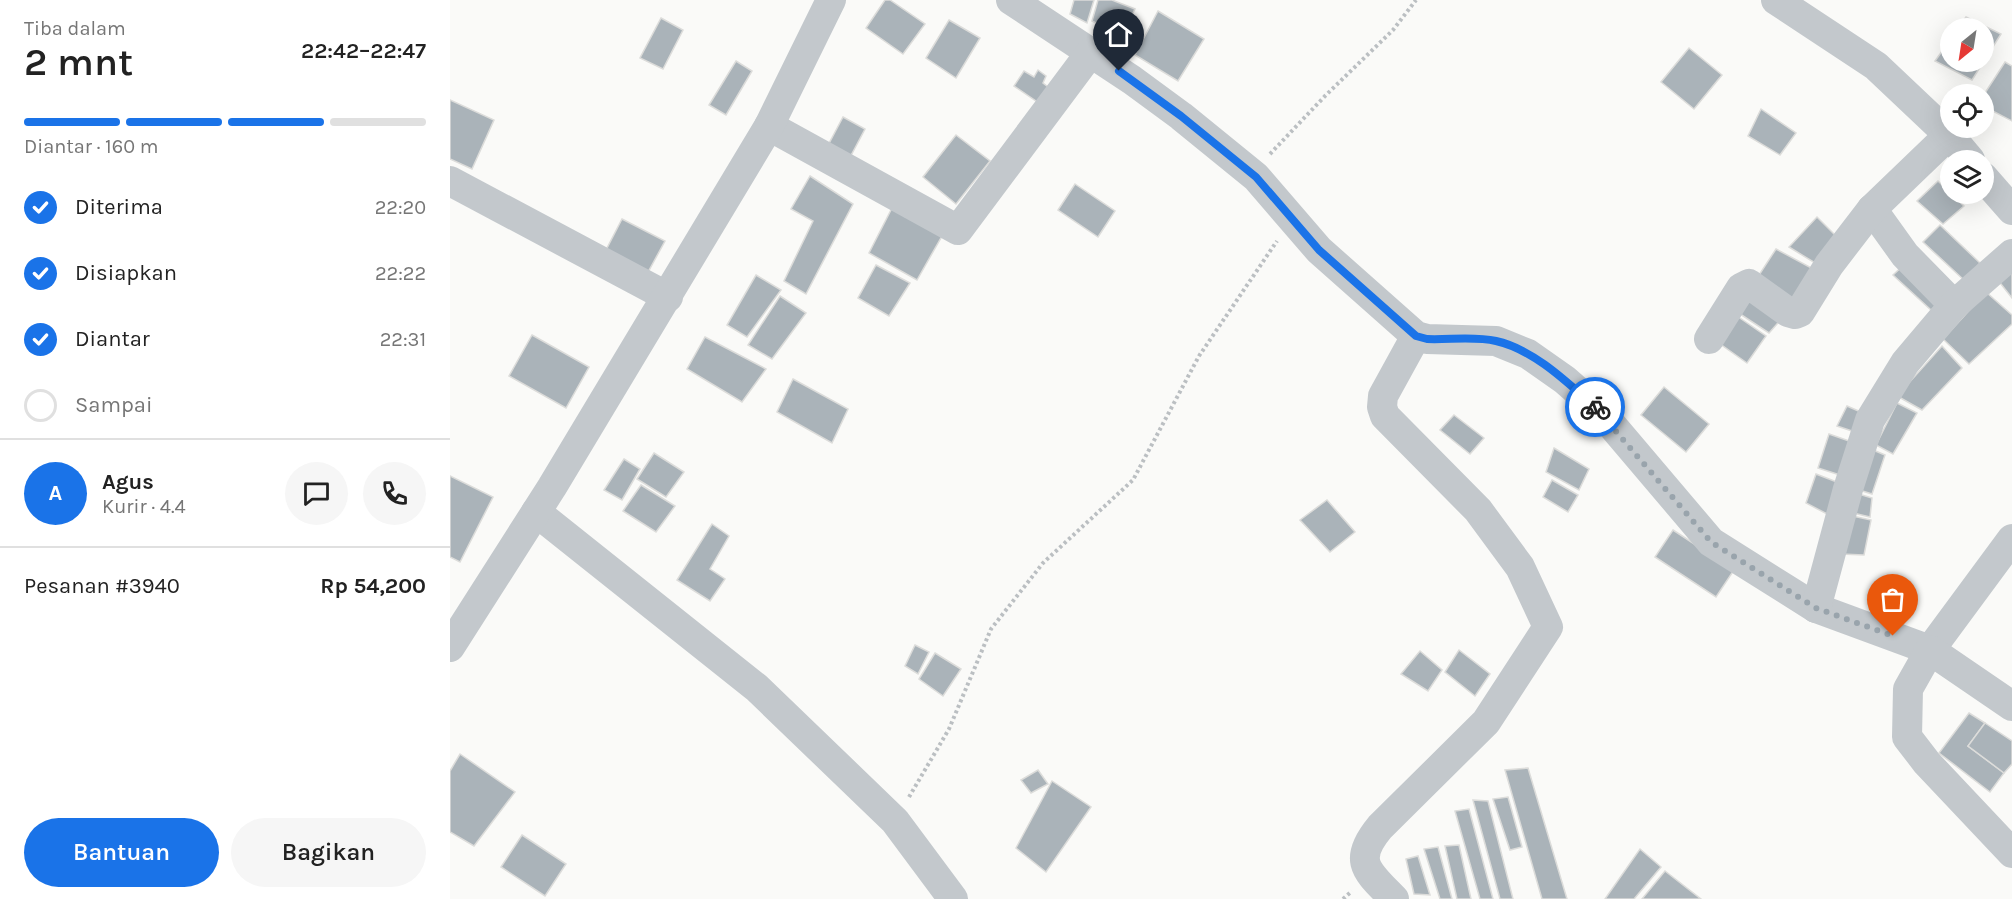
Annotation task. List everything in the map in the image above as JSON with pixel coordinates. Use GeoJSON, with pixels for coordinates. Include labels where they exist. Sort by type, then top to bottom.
{"type":"FeatureCollection","features":[{"type":"Feature","properties":{"kind":"street"},"geometry":{"type":"LineString","coordinates":[[450,647],[668,297],[769,126],[831,0]]}},
{"type":"Feature","properties":{"kind":"street"},"geometry":{"type":"LineString","coordinates":[[1011,0],[1091,52],[1173,110],[1256,177],[1319,250],[1416,336],[1427,339],[1496,341],[1528,354],[1566,380],[1599,410],[1711,542],[1816,608],[1930,650],[2012,706]]}},
{"type":"Feature","properties":{"kind":"street"},"geometry":{"type":"LineString","coordinates":[[1776,0],[1876,66],[1940,126]]}},
{"type":"Feature","properties":{"kind":"street"},"geometry":{"type":"LineString","coordinates":[[769,126],[958,230],[1091,52]]}},
{"type":"Feature","properties":{"kind":"street"},"geometry":{"type":"LineString","coordinates":[[1709,339],[1741,288],[1749,284],[1788,312],[1795,314],[1800,312],[1829,265],[1872,209],[1946,138]]}},
{"type":"Feature","properties":{"kind":"street"},"geometry":{"type":"LineString","coordinates":[[1952,138],[1962,150]]}},
{"type":"Feature","properties":{"kind":"street"},"geometry":{"type":"LineString","coordinates":[[450,181],[668,297]]}},
{"type":"Feature","properties":{"kind":"street"},"geometry":{"type":"LineString","coordinates":[[1994,190],[2012,210]]}},
{"type":"Feature","properties":{"kind":"street"},"geometry":{"type":"LineString","coordinates":[[1872,209],[1905,255],[1954,305]]}},
{"type":"Feature","properties":{"kind":"street"},"geometry":{"type":"LineString","coordinates":[[1816,608],[1848,489],[1870,420],[1905,363],[1954,305],[2012,254]]}},
{"type":"Feature","properties":{"kind":"street"},"geometry":{"type":"LineString","coordinates":[[1394,899],[1371,874],[1364,861],[1366,846],[1380,827],[1486,722],[1548,627],[1520,567],[1478,510],[1385,416],[1382,407],[1383,396],[1416,336]]}},
{"type":"Feature","properties":{"kind":"street"},"geometry":{"type":"LineString","coordinates":[[536,512],[757,688],[895,821],[953,899]]}},
{"type":"Feature","properties":{"kind":"street"},"geometry":{"type":"LineString","coordinates":[[2012,539],[1930,650],[1908,689],[1907,737],[1927,763],[2012,853]]}},
{"type":"Feature","properties":{"kind":"path"},"geometry":{"type":"LineString","coordinates":[[1256,177],[1274,148],[1393,30],[1416,0]]}},
{"type":"Feature","properties":{"kind":"path"},"geometry":{"type":"LineString","coordinates":[[895,821],[949,729],[991,629],[1043,563],[1133,480],[1199,356],[1292,219]]}},
{"type":"Feature","properties":{"kind":"building"},"geometry":{"type":"Polygon","coordinates":[[[885,0],[890,0],[925,24],[903,54],[866,28],[885,0]]]}},
{"type":"Feature","properties":{"kind":"building"},"geometry":{"type":"Polygon","coordinates":[[[1074,0],[1094,0],[1087,23],[1070,14],[1074,0]]]}},
{"type":"Feature","properties":{"kind":"building"},"geometry":{"type":"Polygon","coordinates":[[[1098,0],[1112,0],[1135,9],[1122,35],[1092,21],[1098,0]]]}},
{"type":"Feature","properties":{"kind":"building"},"geometry":{"type":"Polygon","coordinates":[[[1158,11],[1204,39],[1178,81],[1135,55],[1158,11]]]}},
{"type":"Feature","properties":{"kind":"building"},"geometry":{"type":"Polygon","coordinates":[[[661,18],[683,30],[663,69],[640,58],[661,18]]]}},
{"type":"Feature","properties":{"kind":"building"},"geometry":{"type":"Polygon","coordinates":[[[949,20],[980,38],[956,78],[926,58],[949,20]]]}},
{"type":"Feature","properties":{"kind":"building"},"geometry":{"type":"Polygon","coordinates":[[[1994,31],[2001,34],[1994,45],[1994,31]]]}},
{"type":"Feature","properties":{"kind":"building"},"geometry":{"type":"Polygon","coordinates":[[[1689,48],[1722,75],[1694,109],[1661,82],[1689,48]]]}},
{"type":"Feature","properties":{"kind":"building"},"geometry":{"type":"Polygon","coordinates":[[[1940,54],[1940,64],[1935,61],[1940,54]]]}},
{"type":"Feature","properties":{"kind":"building"},"geometry":{"type":"Polygon","coordinates":[[[736,61],[752,71],[726,115],[709,105],[736,61]]]}},
{"type":"Feature","properties":{"kind":"building"},"geometry":{"type":"Polygon","coordinates":[[[2005,62],[2012,66],[2012,121],[1994,112],[1994,84],[1991,84],[2005,62]]]}},
{"type":"Feature","properties":{"kind":"building"},"geometry":{"type":"Polygon","coordinates":[[[1038,70],[1046,76],[1043,83],[1052,90],[1039,103],[1014,86],[1024,71],[1034,77],[1038,70]]]}},
{"type":"Feature","properties":{"kind":"building"},"geometry":{"type":"Polygon","coordinates":[[[1956,72],[1977,72],[1972,80],[1956,72]]]}},
{"type":"Feature","properties":{"kind":"building"},"geometry":{"type":"Polygon","coordinates":[[[450,100],[494,120],[472,169],[450,159],[450,100]]]}},
{"type":"Feature","properties":{"kind":"building"},"geometry":{"type":"Polygon","coordinates":[[[1761,109],[1796,133],[1780,155],[1748,136],[1761,109]]]}},
{"type":"Feature","properties":{"kind":"building"},"geometry":{"type":"Polygon","coordinates":[[[843,117],[865,129],[847,163],[825,151],[843,117]]]}},
{"type":"Feature","properties":{"kind":"building"},"geometry":{"type":"Polygon","coordinates":[[[956,135],[990,161],[956,204],[923,177],[956,135]]]}},
{"type":"Feature","properties":{"kind":"building"},"geometry":{"type":"Polygon","coordinates":[[[810,176],[853,204],[806,294],[784,281],[813,221],[791,209],[810,176]]]}},
{"type":"Feature","properties":{"kind":"building"},"geometry":{"type":"Polygon","coordinates":[[[1938,181],[1940,183],[1940,204],[1962,204],[1964,206],[1943,224],[1917,201],[1938,181]]]}},
{"type":"Feature","properties":{"kind":"building"},"geometry":{"type":"Polygon","coordinates":[[[1075,184],[1115,211],[1098,237],[1058,210],[1075,184]]]}},
{"type":"Feature","properties":{"kind":"building"},"geometry":{"type":"Polygon","coordinates":[[[892,208],[942,236],[917,280],[869,253],[892,208]]]}},
{"type":"Feature","properties":{"kind":"building"},"geometry":{"type":"Polygon","coordinates":[[[1817,217],[1841,241],[1820,266],[1789,247],[1817,217]]]}},
{"type":"Feature","properties":{"kind":"building"},"geometry":{"type":"Polygon","coordinates":[[[622,219],[665,241],[647,274],[605,252],[622,219]]]}},
{"type":"Feature","properties":{"kind":"building"},"geometry":{"type":"Polygon","coordinates":[[[1940,225],[1980,263],[1965,281],[1923,242],[1940,225]]]}},
{"type":"Feature","properties":{"kind":"building"},"geometry":{"type":"Polygon","coordinates":[[[1776,249],[1817,271],[1794,300],[1759,275],[1776,249]]]}},
{"type":"Feature","properties":{"kind":"building"},"geometry":{"type":"Polygon","coordinates":[[[1907,262],[1943,300],[1931,310],[1893,275],[1907,262]]]}},
{"type":"Feature","properties":{"kind":"building"},"geometry":{"type":"Polygon","coordinates":[[[876,265],[910,283],[889,316],[858,298],[876,265]]]}},
{"type":"Feature","properties":{"kind":"building"},"geometry":{"type":"Polygon","coordinates":[[[2012,268],[2012,298],[1997,279],[2012,268]]]}},
{"type":"Feature","properties":{"kind":"building"},"geometry":{"type":"Polygon","coordinates":[[[756,275],[781,290],[747,337],[727,325],[756,275]]]}},
{"type":"Feature","properties":{"kind":"building"},"geometry":{"type":"Polygon","coordinates":[[[1986,292],[2012,315],[2012,324],[1969,364],[1943,339],[1986,292]]]}},
{"type":"Feature","properties":{"kind":"building"},"geometry":{"type":"Polygon","coordinates":[[[1751,293],[1785,315],[1769,333],[1737,312],[1751,293]]]}},
{"type":"Feature","properties":{"kind":"building"},"geometry":{"type":"Polygon","coordinates":[[[780,296],[806,313],[772,359],[748,345],[780,296]]]}},
{"type":"Feature","properties":{"kind":"building"},"geometry":{"type":"Polygon","coordinates":[[[1734,314],[1766,336],[1747,363],[1716,341],[1734,314]]]}},
{"type":"Feature","properties":{"kind":"building"},"geometry":{"type":"Polygon","coordinates":[[[532,335],[589,367],[566,408],[509,376],[532,335]]]}},
{"type":"Feature","properties":{"kind":"building"},"geometry":{"type":"Polygon","coordinates":[[[705,337],[766,369],[742,402],[687,369],[705,337]]]}},
{"type":"Feature","properties":{"kind":"building"},"geometry":{"type":"Polygon","coordinates":[[[1942,346],[1962,368],[1922,410],[1897,396],[1942,346]]]}},
{"type":"Feature","properties":{"kind":"building"},"geometry":{"type":"Polygon","coordinates":[[[793,379],[848,409],[832,443],[777,412],[793,379]]]}},
{"type":"Feature","properties":{"kind":"building"},"geometry":{"type":"Polygon","coordinates":[[[1664,387],[1709,424],[1686,452],[1641,415],[1664,387]]]}},
{"type":"Feature","properties":{"kind":"building"},"geometry":{"type":"Polygon","coordinates":[[[1897,403],[1917,413],[1893,454],[1876,445],[1897,403]]]}},
{"type":"Feature","properties":{"kind":"building"},"geometry":{"type":"Polygon","coordinates":[[[1847,406],[1863,413],[1855,432],[1837,426],[1847,406]]]}},
{"type":"Feature","properties":{"kind":"building"},"geometry":{"type":"Polygon","coordinates":[[[1454,415],[1484,438],[1470,454],[1440,430],[1454,415]]]}},
{"type":"Feature","properties":{"kind":"building"},"geometry":{"type":"Polygon","coordinates":[[[1829,434],[1852,442],[1840,475],[1818,468],[1829,434]]]}},
{"type":"Feature","properties":{"kind":"building"},"geometry":{"type":"Polygon","coordinates":[[[1866,447],[1885,455],[1872,494],[1856,489],[1866,447]]]}},
{"type":"Feature","properties":{"kind":"building"},"geometry":{"type":"Polygon","coordinates":[[[1554,448],[1589,469],[1579,490],[1546,472],[1554,448]]]}},
{"type":"Feature","properties":{"kind":"building"},"geometry":{"type":"Polygon","coordinates":[[[654,453],[684,472],[666,497],[637,479],[654,453]]]}},
{"type":"Feature","properties":{"kind":"building"},"geometry":{"type":"Polygon","coordinates":[[[624,459],[640,469],[622,500],[604,490],[624,459]]]}},
{"type":"Feature","properties":{"kind":"building"},"geometry":{"type":"Polygon","coordinates":[[[1816,474],[1842,484],[1829,515],[1806,503],[1816,474]]]}},
{"type":"Feature","properties":{"kind":"building"},"geometry":{"type":"Polygon","coordinates":[[[450,476],[493,497],[460,562],[450,557],[450,476]]]}},
{"type":"Feature","properties":{"kind":"building"},"geometry":{"type":"Polygon","coordinates":[[[1552,480],[1578,495],[1568,512],[1543,497],[1552,480]]]}},
{"type":"Feature","properties":{"kind":"building"},"geometry":{"type":"Polygon","coordinates":[[[641,485],[675,506],[656,532],[623,511],[641,485]]]}},
{"type":"Feature","properties":{"kind":"building"},"geometry":{"type":"Polygon","coordinates":[[[1852,492],[1872,498],[1870,517],[1849,512],[1852,492]]]}},
{"type":"Feature","properties":{"kind":"building"},"geometry":{"type":"Polygon","coordinates":[[[1327,500],[1355,532],[1330,552],[1300,520],[1327,500]]]}},
{"type":"Feature","properties":{"kind":"building"},"geometry":{"type":"Polygon","coordinates":[[[1848,515],[1871,520],[1864,555],[1841,554],[1848,515]]]}},
{"type":"Feature","properties":{"kind":"building"},"geometry":{"type":"Polygon","coordinates":[[[712,524],[729,536],[710,569],[725,579],[710,601],[677,580],[712,524]]]}},
{"type":"Feature","properties":{"kind":"building"},"geometry":{"type":"Polygon","coordinates":[[[1673,530],[1734,570],[1716,597],[1655,557],[1673,530]]]}},
{"type":"Feature","properties":{"kind":"building"},"geometry":{"type":"Polygon","coordinates":[[[915,645],[929,652],[918,674],[905,666],[915,645]]]}},
{"type":"Feature","properties":{"kind":"building"},"geometry":{"type":"Polygon","coordinates":[[[1459,650],[1490,674],[1475,696],[1445,672],[1459,650]]]}},
{"type":"Feature","properties":{"kind":"building"},"geometry":{"type":"Polygon","coordinates":[[[1420,651],[1442,670],[1428,691],[1401,674],[1420,651]]]}},
{"type":"Feature","properties":{"kind":"building"},"geometry":{"type":"Polygon","coordinates":[[[935,653],[961,669],[943,696],[919,679],[935,653]]]}},
{"type":"Feature","properties":{"kind":"building"},"geometry":{"type":"Polygon","coordinates":[[[1969,713],[1985,723],[1968,746],[2004,773],[1990,792],[1939,753],[1969,713]]]}},
{"type":"Feature","properties":{"kind":"building"},"geometry":{"type":"Polygon","coordinates":[[[1985,723],[2012,741],[2012,764],[2004,773],[1968,746],[1985,723]]]}},
{"type":"Feature","properties":{"kind":"building"},"geometry":{"type":"Polygon","coordinates":[[[460,754],[515,792],[474,846],[450,832],[450,771],[460,754]]]}},
{"type":"Feature","properties":{"kind":"building"},"geometry":{"type":"Polygon","coordinates":[[[1528,768],[1567,899],[1542,899],[1505,770],[1528,768]]]}},
{"type":"Feature","properties":{"kind":"building"},"geometry":{"type":"Polygon","coordinates":[[[1038,770],[1048,784],[1031,793],[1021,780],[1038,770]]]}},
{"type":"Feature","properties":{"kind":"building"},"geometry":{"type":"Polygon","coordinates":[[[1052,781],[1091,807],[1046,872],[1016,848],[1052,781]]]}},
{"type":"Feature","properties":{"kind":"building"},"geometry":{"type":"Polygon","coordinates":[[[1508,797],[1522,847],[1510,850],[1493,799],[1508,797]]]}},
{"type":"Feature","properties":{"kind":"building"},"geometry":{"type":"Polygon","coordinates":[[[1473,800],[1488,801],[1513,899],[1500,899],[1473,800]]]}},
{"type":"Feature","properties":{"kind":"building"},"geometry":{"type":"Polygon","coordinates":[[[1469,809],[1493,899],[1480,899],[1455,811],[1469,809]]]}},
{"type":"Feature","properties":{"kind":"building"},"geometry":{"type":"Polygon","coordinates":[[[522,835],[566,864],[545,896],[501,867],[522,835]]]}},
{"type":"Feature","properties":{"kind":"building"},"geometry":{"type":"Polygon","coordinates":[[[1459,845],[1471,899],[1457,899],[1445,846],[1459,845]]]}},
{"type":"Feature","properties":{"kind":"building"},"geometry":{"type":"Polygon","coordinates":[[[1438,847],[1452,899],[1440,899],[1424,849],[1438,847]]]}},
{"type":"Feature","properties":{"kind":"building"},"geometry":{"type":"Polygon","coordinates":[[[1640,849],[1661,867],[1634,899],[1605,899],[1640,849]]]}},
{"type":"Feature","properties":{"kind":"building"},"geometry":{"type":"Polygon","coordinates":[[[1418,856],[1430,895],[1414,894],[1406,859],[1418,856]]]}},
{"type":"Feature","properties":{"kind":"building"},"geometry":{"type":"Polygon","coordinates":[[[1665,871],[1701,899],[1642,899],[1665,871]]]}},
{"type":"Feature","properties":{"kind":"way so far"},"geometry":{"type":"LineString","coordinates":[[1595,407],[1711,542],[1816,608],[1893,636]]}},
{"type":"Feature","properties":{"kind":"route"},"geometry":{"type":"LineString","coordinates":[[1119,71],[1181,116],[1256,177],[1319,250],[1416,336],[1427,339],[1496,341],[1528,354],[1566,380],[1595,407]]}}]}
